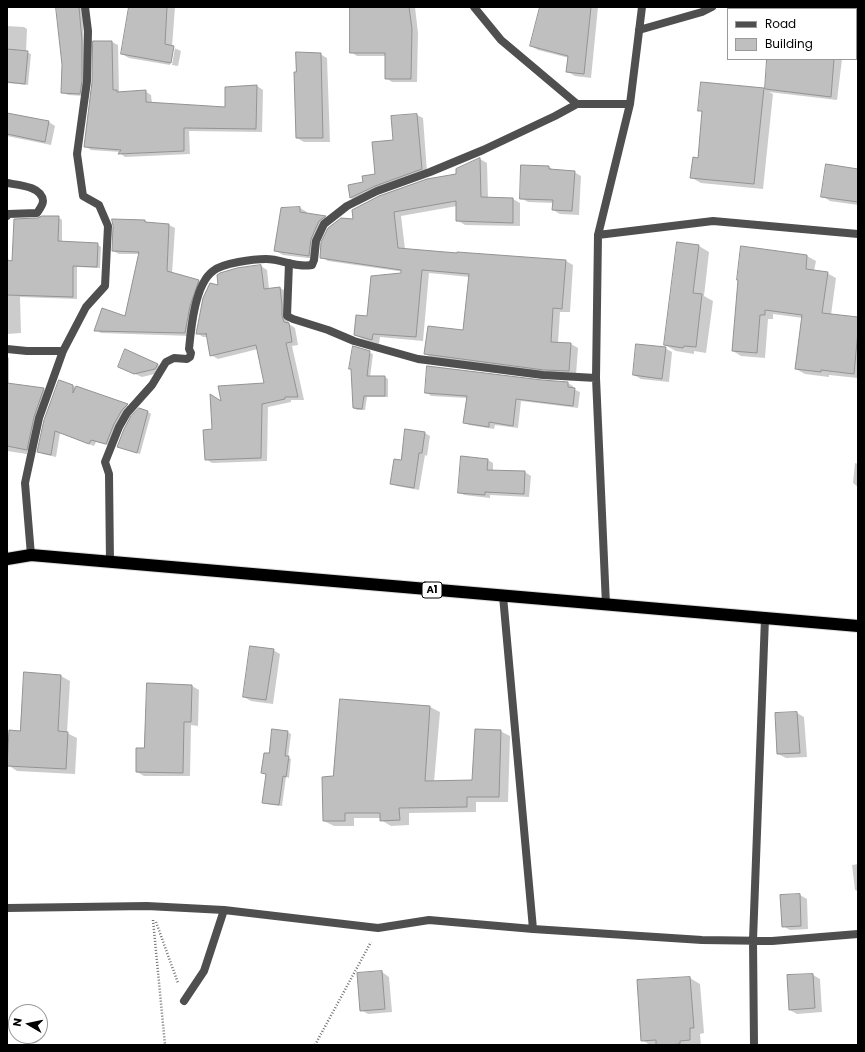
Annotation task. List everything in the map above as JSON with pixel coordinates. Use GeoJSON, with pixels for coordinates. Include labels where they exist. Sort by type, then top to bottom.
{"type":"FeatureCollection","features":[{"type":"Feature","properties":{"kind":"highway","name":"A1"},"geometry":{"type":"LineString","coordinates":[[7,559],[31,555],[858,626]]}},
{"type":"Feature","properties":{"kind":"street"},"geometry":{"type":"LineString","coordinates":[[31,555],[25,483],[39,418],[63,351],[86,307],[105,286],[108,226],[99,205],[83,196],[77,154],[87,81],[88,31],[85,7]]}},
{"type":"Feature","properties":{"kind":"street"},"geometry":{"type":"LineString","coordinates":[[474,7],[501,40],[577,104]]}},
{"type":"Feature","properties":{"kind":"street"},"geometry":{"type":"LineString","coordinates":[[606,605],[596,378],[598,235],[630,104],[642,7]]}},
{"type":"Feature","properties":{"kind":"street"},"geometry":{"type":"LineString","coordinates":[[639,30],[702,12],[712,7]]}},
{"type":"Feature","properties":{"kind":"street"},"geometry":{"type":"LineString","coordinates":[[110,562],[109,474],[106,462],[119,427],[127,413],[152,385],[166,362],[174,358],[190,358],[191,353],[189,349],[192,316],[203,282],[213,270],[236,263],[267,259],[299,266],[312,265],[316,241],[324,224],[347,206],[377,192],[483,150],[577,104],[630,104]]}},
{"type":"Feature","properties":{"kind":"street"},"geometry":{"type":"LineString","coordinates":[[7,183],[35,190],[41,196],[43,202],[38,213],[8,214],[7,216]]}},
{"type":"Feature","properties":{"kind":"street"},"geometry":{"type":"LineString","coordinates":[[598,235],[712,221],[858,234]]}},
{"type":"Feature","properties":{"kind":"street"},"geometry":{"type":"LineString","coordinates":[[289,263],[287,316],[293,319],[328,330],[354,341],[418,360],[543,375],[596,378]]}},
{"type":"Feature","properties":{"kind":"street"},"geometry":{"type":"LineString","coordinates":[[7,349],[27,351],[63,351]]}},
{"type":"Feature","properties":{"kind":"street"},"geometry":{"type":"LineString","coordinates":[[503,596],[533,929]]}},
{"type":"Feature","properties":{"kind":"street"},"geometry":{"type":"LineString","coordinates":[[754,1045],[752,940],[765,618]]}},
{"type":"Feature","properties":{"kind":"street"},"geometry":{"type":"LineString","coordinates":[[7,908],[147,906],[224,910],[378,928],[428,920],[533,929],[702,940],[811,939],[858,934]]}},
{"type":"Feature","properties":{"kind":"street"},"geometry":{"type":"LineString","coordinates":[[184,1001],[204,971],[224,910]]}},
{"type":"Feature","properties":{"kind":"path"},"geometry":{"type":"LineString","coordinates":[[165,1045],[153,914],[184,1001]]}},
{"type":"Feature","properties":{"kind":"path"},"geometry":{"type":"LineString","coordinates":[[315,1045],[378,928]]}},
{"type":"Feature","properties":{"kind":"building"},"geometry":{"type":"Polygon","coordinates":[[[56,7],[79,7],[82,41],[82,81],[80,94],[61,93],[62,65],[56,7]]]}},
{"type":"Feature","properties":{"kind":"building"},"geometry":{"type":"Polygon","coordinates":[[[129,7],[167,7],[165,44],[174,46],[171,63],[121,54],[129,7]]]}},
{"type":"Feature","properties":{"kind":"building"},"geometry":{"type":"Polygon","coordinates":[[[350,7],[409,7],[412,29],[411,79],[385,79],[385,53],[350,53],[350,7]]]}},
{"type":"Feature","properties":{"kind":"building"},"geometry":{"type":"Polygon","coordinates":[[[540,7],[591,7],[584,74],[566,72],[568,56],[530,46],[540,7]]]}},
{"type":"Feature","properties":{"kind":"building"},"geometry":{"type":"Polygon","coordinates":[[[93,41],[112,41],[113,90],[117,90],[117,92],[146,90],[146,102],[225,107],[225,87],[257,85],[256,129],[184,128],[184,151],[118,154],[121,150],[84,147],[92,82],[93,41]]]}},
{"type":"Feature","properties":{"kind":"building"},"geometry":{"type":"Polygon","coordinates":[[[7,49],[28,51],[25,84],[7,82],[7,49]]]}},
{"type":"Feature","properties":{"kind":"building"},"geometry":{"type":"Polygon","coordinates":[[[296,52],[321,53],[323,138],[296,138],[294,72],[296,72],[296,52]]]}},
{"type":"Feature","properties":{"kind":"building"},"geometry":{"type":"Polygon","coordinates":[[[767,60],[834,60],[831,97],[765,89],[767,60]]]}},
{"type":"Feature","properties":{"kind":"building"},"geometry":{"type":"Polygon","coordinates":[[[701,82],[764,88],[754,184],[690,178],[693,157],[698,158],[702,111],[698,111],[701,82]]]}},
{"type":"Feature","properties":{"kind":"building"},"geometry":{"type":"Polygon","coordinates":[[[7,113],[49,121],[45,142],[7,134],[7,113]]]}},
{"type":"Feature","properties":{"kind":"building"},"geometry":{"type":"Polygon","coordinates":[[[417,114],[422,169],[375,186],[350,198],[348,185],[363,182],[362,176],[375,174],[372,142],[393,140],[391,116],[417,114]]]}},
{"type":"Feature","properties":{"kind":"building"},"geometry":{"type":"Polygon","coordinates":[[[480,158],[481,197],[513,198],[513,223],[456,221],[456,201],[394,212],[398,248],[566,260],[562,309],[553,308],[551,342],[571,343],[569,371],[544,370],[424,354],[428,326],[463,330],[469,274],[422,270],[416,337],[373,334],[372,340],[354,335],[356,315],[367,316],[371,276],[401,273],[401,270],[320,258],[321,242],[328,228],[341,218],[353,219],[352,210],[379,196],[427,179],[456,174],[456,169],[480,158]]]}},
{"type":"Feature","properties":{"kind":"building"},"geometry":{"type":"Polygon","coordinates":[[[826,164],[858,169],[858,202],[821,197],[826,164]]]}},
{"type":"Feature","properties":{"kind":"building"},"geometry":{"type":"Polygon","coordinates":[[[521,165],[549,166],[549,169],[575,171],[572,211],[552,210],[553,200],[520,199],[521,165]]]}},
{"type":"Feature","properties":{"kind":"building"},"geometry":{"type":"Polygon","coordinates":[[[300,207],[300,212],[326,216],[319,221],[311,239],[309,256],[274,251],[281,208],[300,207]]]}},
{"type":"Feature","properties":{"kind":"building"},"geometry":{"type":"Polygon","coordinates":[[[42,216],[59,216],[58,241],[98,243],[97,267],[73,266],[73,297],[7,295],[7,260],[12,261],[14,219],[37,218],[42,216]]]}},
{"type":"Feature","properties":{"kind":"building"},"geometry":{"type":"Polygon","coordinates":[[[112,219],[145,220],[145,222],[169,224],[167,271],[199,280],[190,306],[185,333],[94,331],[102,308],[125,316],[139,252],[112,251],[112,219]]]}},
{"type":"Feature","properties":{"kind":"building"},"geometry":{"type":"Polygon","coordinates":[[[677,242],[699,245],[693,293],[702,294],[696,347],[684,346],[683,348],[664,345],[677,242]]]}},
{"type":"Feature","properties":{"kind":"building"},"geometry":{"type":"Polygon","coordinates":[[[741,246],[807,255],[806,269],[828,272],[822,313],[858,317],[854,374],[795,369],[802,315],[765,310],[765,315],[760,315],[757,353],[732,351],[741,246]]]}},
{"type":"Feature","properties":{"kind":"building"},"geometry":{"type":"Polygon","coordinates":[[[261,265],[264,289],[280,287],[282,316],[284,322],[289,323],[292,342],[286,343],[298,397],[285,397],[285,399],[262,404],[261,458],[205,460],[203,430],[212,429],[210,394],[221,401],[218,386],[264,383],[256,345],[210,356],[206,333],[196,334],[203,298],[210,283],[218,285],[217,275],[220,273],[237,268],[261,265]]]}},
{"type":"Feature","properties":{"kind":"building"},"geometry":{"type":"Polygon","coordinates":[[[636,344],[666,347],[662,379],[633,375],[636,344]]]}},
{"type":"Feature","properties":{"kind":"building"},"geometry":{"type":"Polygon","coordinates":[[[353,346],[370,351],[367,376],[385,376],[385,396],[364,396],[362,409],[353,408],[351,369],[349,369],[353,346]]]}},
{"type":"Feature","properties":{"kind":"building"},"geometry":{"type":"Polygon","coordinates":[[[125,349],[158,364],[155,369],[134,374],[118,367],[125,349]]]}},
{"type":"Feature","properties":{"kind":"building"},"geometry":{"type":"Polygon","coordinates":[[[427,366],[568,382],[568,387],[575,388],[573,406],[516,399],[513,426],[489,422],[489,427],[463,423],[467,396],[425,393],[427,366]]]}},
{"type":"Feature","properties":{"kind":"building"},"geometry":{"type":"Polygon","coordinates":[[[59,380],[73,385],[73,393],[76,386],[128,404],[122,410],[114,424],[106,444],[91,440],[89,444],[55,431],[51,455],[37,452],[44,420],[59,380]]]}},
{"type":"Feature","properties":{"kind":"building"},"geometry":{"type":"Polygon","coordinates":[[[7,383],[44,388],[34,417],[27,450],[7,446],[7,383]]]}},
{"type":"Feature","properties":{"kind":"building"},"geometry":{"type":"Polygon","coordinates":[[[139,408],[148,411],[137,453],[117,447],[131,416],[139,408]]]}},
{"type":"Feature","properties":{"kind":"building"},"geometry":{"type":"Polygon","coordinates":[[[405,429],[425,432],[422,453],[419,453],[414,488],[390,484],[394,459],[401,460],[405,429]]]}},
{"type":"Feature","properties":{"kind":"building"},"geometry":{"type":"Polygon","coordinates":[[[461,456],[488,459],[487,470],[525,471],[524,494],[485,492],[485,495],[458,493],[461,456]]]}},
{"type":"Feature","properties":{"kind":"building"},"geometry":{"type":"Polygon","coordinates":[[[250,646],[274,649],[266,700],[243,697],[250,646]]]}},
{"type":"Feature","properties":{"kind":"building"},"geometry":{"type":"Polygon","coordinates":[[[24,672],[61,675],[58,731],[68,732],[66,769],[7,766],[9,730],[20,731],[24,672]]]}},
{"type":"Feature","properties":{"kind":"building"},"geometry":{"type":"Polygon","coordinates":[[[147,683],[192,685],[191,722],[184,722],[183,773],[136,772],[136,748],[144,748],[147,683]]]}},
{"type":"Feature","properties":{"kind":"building"},"geometry":{"type":"Polygon","coordinates":[[[340,699],[430,706],[425,781],[472,780],[475,729],[501,730],[499,797],[467,797],[467,807],[399,808],[400,820],[380,821],[380,813],[345,813],[345,821],[323,821],[322,777],[333,776],[340,699]]]}},
{"type":"Feature","properties":{"kind":"building"},"geometry":{"type":"Polygon","coordinates":[[[797,712],[800,753],[777,754],[775,713],[797,712]]]}},
{"type":"Feature","properties":{"kind":"building"},"geometry":{"type":"Polygon","coordinates":[[[272,729],[288,731],[285,756],[289,756],[286,777],[283,776],[279,805],[262,803],[266,774],[261,773],[264,753],[269,753],[272,729]]]}},
{"type":"Feature","properties":{"kind":"building"},"geometry":{"type":"Polygon","coordinates":[[[800,894],[801,926],[782,927],[780,895],[800,894]]]}},
{"type":"Feature","properties":{"kind":"building"},"geometry":{"type":"Polygon","coordinates":[[[382,971],[385,1009],[360,1011],[357,973],[382,971]]]}},
{"type":"Feature","properties":{"kind":"building"},"geometry":{"type":"Polygon","coordinates":[[[813,974],[815,1008],[789,1010],[787,975],[813,974]]]}},
{"type":"Feature","properties":{"kind":"building"},"geometry":{"type":"Polygon","coordinates":[[[690,977],[694,1028],[690,1028],[690,1040],[680,1041],[680,1044],[668,1045],[656,1045],[656,1040],[641,1041],[637,980],[690,977]]]}}]}
